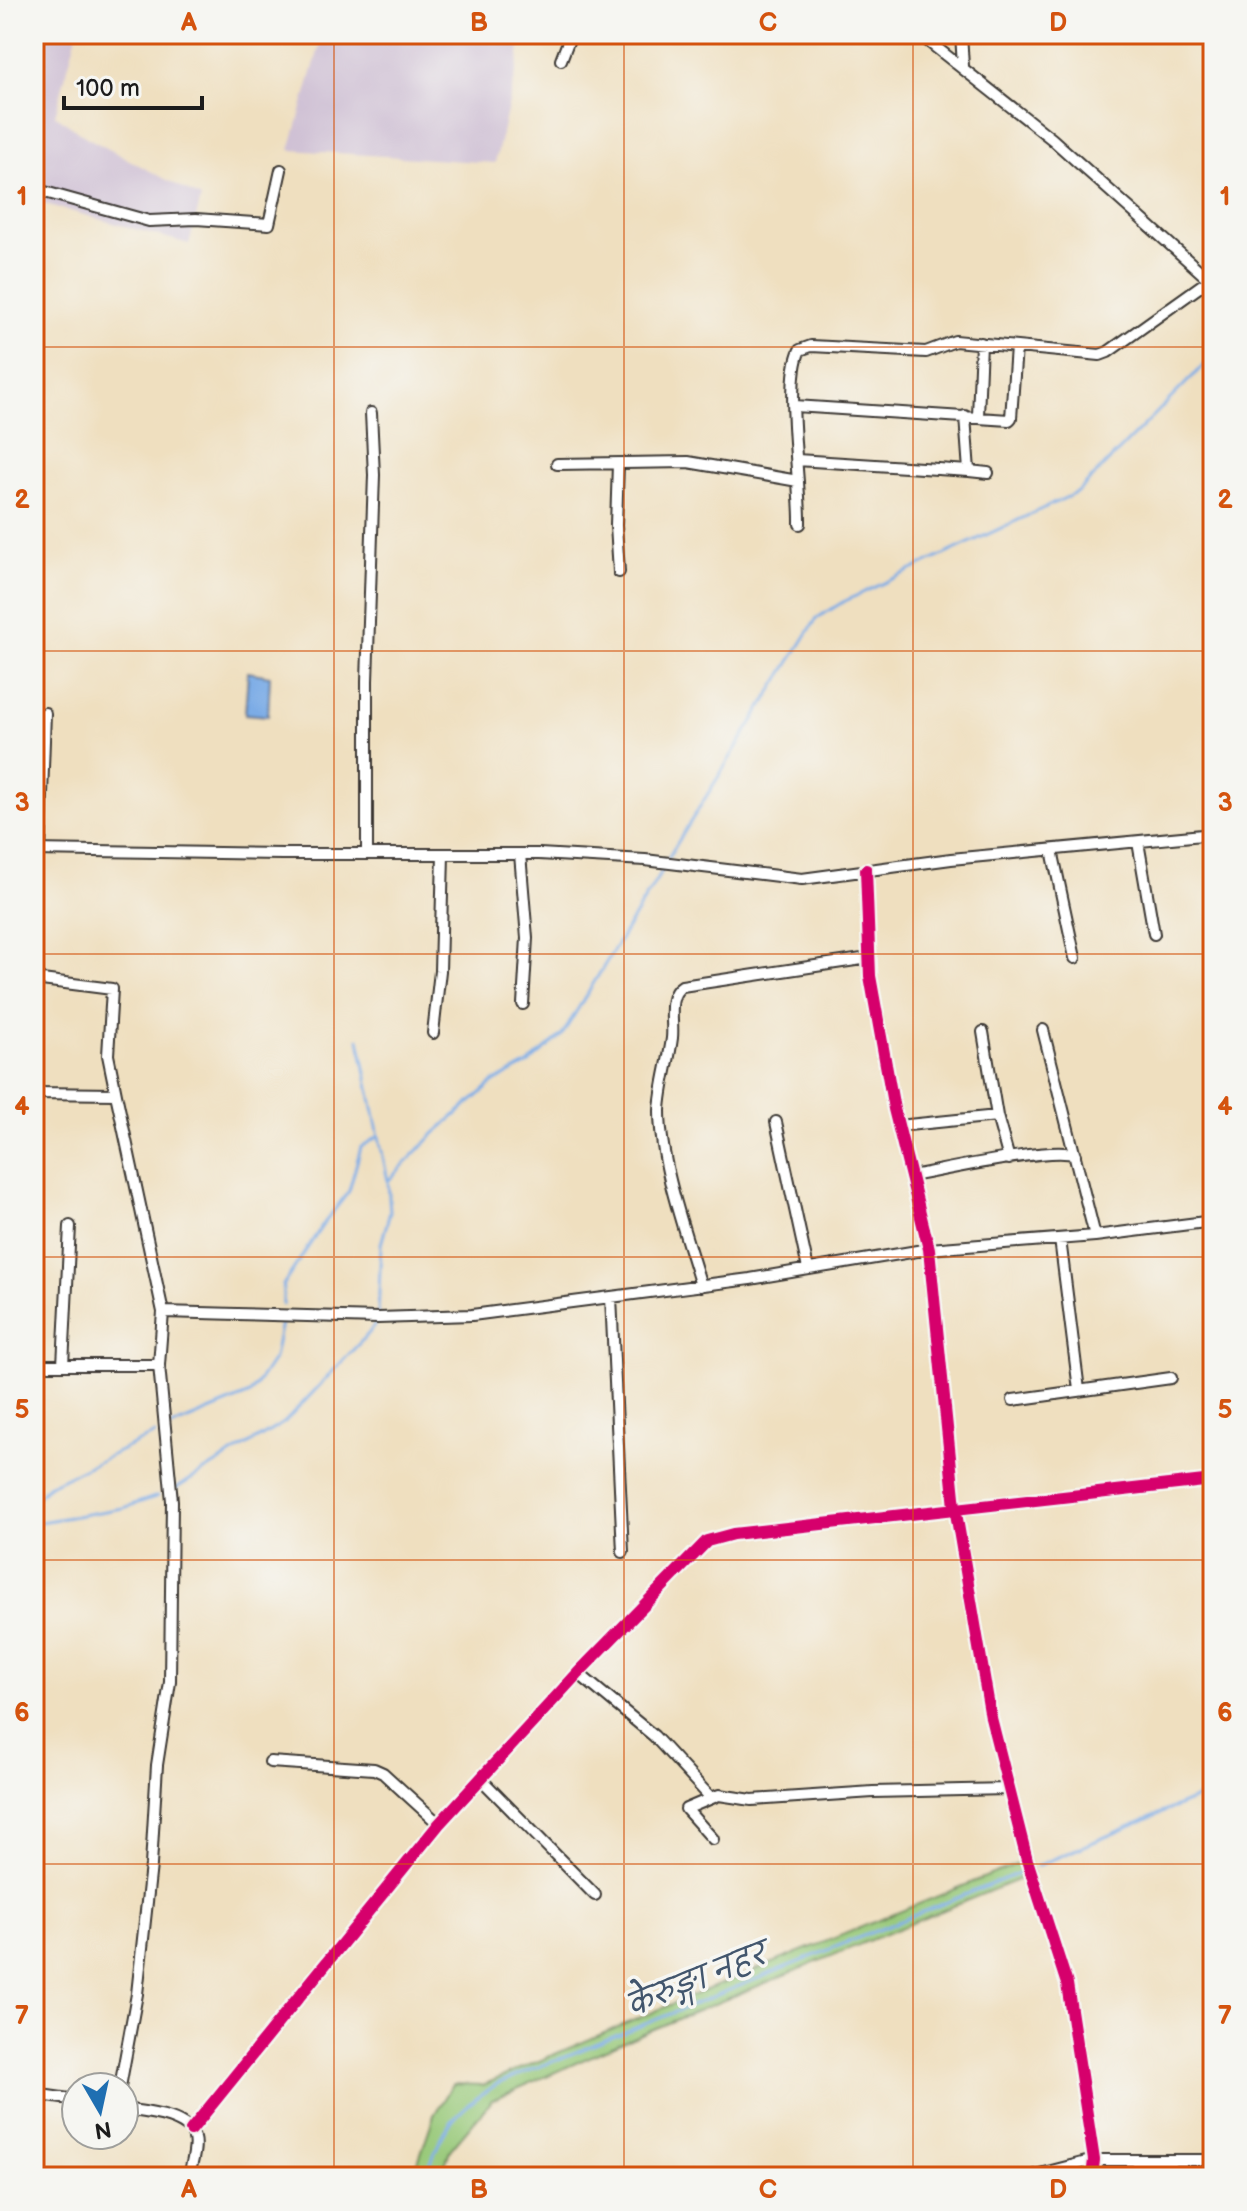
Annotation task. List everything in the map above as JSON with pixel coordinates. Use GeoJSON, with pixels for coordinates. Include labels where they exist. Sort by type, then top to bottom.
{"type":"FeatureCollection","features":[{"type":"Feature","properties":{"kind":"street"},"geometry":{"type":"LineString","coordinates":[[561,60],[571,34]]}},
{"type":"Feature","properties":{"kind":"street"},"geometry":{"type":"LineString","coordinates":[[800,524],[795,406],[796,359],[800,350],[811,346],[926,352],[955,341],[1100,355],[1211,282],[1052,139],[919,34]]}},
{"type":"Feature","properties":{"kind":"street"},"geometry":{"type":"LineString","coordinates":[[961,34],[963,66]]}},
{"type":"Feature","properties":{"kind":"street"},"geometry":{"type":"LineString","coordinates":[[34,189],[149,221],[196,219],[269,224],[281,170]]}},
{"type":"Feature","properties":{"kind":"street"},"geometry":{"type":"LineString","coordinates":[[978,416],[981,343]]}},
{"type":"Feature","properties":{"kind":"street"},"geometry":{"type":"LineString","coordinates":[[795,406],[1005,420],[1011,418],[1016,347]]}},
{"type":"Feature","properties":{"kind":"street"},"geometry":{"type":"LineString","coordinates":[[367,854],[367,681],[374,475],[371,413]]}},
{"type":"Feature","properties":{"kind":"street"},"geometry":{"type":"LineString","coordinates":[[965,416],[969,471]]}},
{"type":"Feature","properties":{"kind":"street"},"geometry":{"type":"LineString","coordinates":[[797,460],[988,473]]}},
{"type":"Feature","properties":{"kind":"street"},"geometry":{"type":"LineString","coordinates":[[557,464],[688,462],[798,481]]}},
{"type":"Feature","properties":{"kind":"street"},"geometry":{"type":"LineString","coordinates":[[618,464],[616,525],[619,572]]}},
{"type":"Feature","properties":{"kind":"street"},"geometry":{"type":"LineString","coordinates":[[45,713],[37,850],[520,854],[645,860],[802,879],[1213,834]]}},
{"type":"Feature","properties":{"kind":"street"},"geometry":{"type":"LineString","coordinates":[[1138,842],[1154,934]]}},
{"type":"Feature","properties":{"kind":"street"},"geometry":{"type":"LineString","coordinates":[[1052,850],[1075,958]]}},
{"type":"Feature","properties":{"kind":"street"},"geometry":{"type":"LineString","coordinates":[[433,1033],[440,971],[443,854]]}},
{"type":"Feature","properties":{"kind":"street"},"geometry":{"type":"LineString","coordinates":[[520,854],[527,938],[523,1004]]}},
{"type":"Feature","properties":{"kind":"street"},"geometry":{"type":"LineString","coordinates":[[866,870],[870,976],[898,1126],[929,1249],[955,1507],[991,1718],[1007,1789],[1067,1984],[1094,2160],[1092,2177]]}},
{"type":"Feature","properties":{"kind":"street"},"geometry":{"type":"LineString","coordinates":[[701,1286],[667,1163],[661,1123],[660,1109],[673,1036],[672,997],[676,989],[869,958]]}},
{"type":"Feature","properties":{"kind":"street"},"geometry":{"type":"LineString","coordinates":[[34,979],[112,989],[108,1055],[163,1312],[159,1365],[172,1501],[170,1682],[157,1765],[151,1865],[137,1994],[123,2071]]}},
{"type":"Feature","properties":{"kind":"street"},"geometry":{"type":"LineString","coordinates":[[1043,1030],[1095,1236]]}},
{"type":"Feature","properties":{"kind":"street"},"geometry":{"type":"LineString","coordinates":[[983,1032],[997,1116],[1009,1159]]}},
{"type":"Feature","properties":{"kind":"street"},"geometry":{"type":"LineString","coordinates":[[34,1093],[116,1094]]}},
{"type":"Feature","properties":{"kind":"street"},"geometry":{"type":"LineString","coordinates":[[898,1126],[997,1116]]}},
{"type":"Feature","properties":{"kind":"street"},"geometry":{"type":"LineString","coordinates":[[776,1122],[808,1269]]}},
{"type":"Feature","properties":{"kind":"street"},"geometry":{"type":"LineString","coordinates":[[911,1176],[1067,1151],[1075,1155]]}},
{"type":"Feature","properties":{"kind":"street"},"geometry":{"type":"LineString","coordinates":[[163,1312],[443,1318],[701,1286],[929,1249],[1095,1236],[1213,1221]]}},
{"type":"Feature","properties":{"kind":"street"},"geometry":{"type":"LineString","coordinates":[[63,1365],[70,1226]]}},
{"type":"Feature","properties":{"kind":"street"},"geometry":{"type":"LineString","coordinates":[[1060,1239],[1079,1390]]}},
{"type":"Feature","properties":{"kind":"street"},"geometry":{"type":"LineString","coordinates":[[611,1297],[623,1552]]}},
{"type":"Feature","properties":{"kind":"street"},"geometry":{"type":"LineString","coordinates":[[34,1365],[159,1365]]}},
{"type":"Feature","properties":{"kind":"street"},"geometry":{"type":"LineString","coordinates":[[1013,1400],[1171,1378]]}},
{"type":"Feature","properties":{"kind":"street"},"geometry":{"type":"LineString","coordinates":[[191,2130],[439,1824],[578,1673],[707,1541],[733,1534],[955,1507],[1213,1480]]}},
{"type":"Feature","properties":{"kind":"street"},"geometry":{"type":"LineString","coordinates":[[578,1673],[654,1736],[711,1798]]}},
{"type":"Feature","properties":{"kind":"street"},"geometry":{"type":"LineString","coordinates":[[270,1762],[374,1769],[383,1773],[439,1824]]}},
{"type":"Feature","properties":{"kind":"street"},"geometry":{"type":"LineString","coordinates":[[480,1778],[595,1895]]}},
{"type":"Feature","properties":{"kind":"street"},"geometry":{"type":"LineString","coordinates":[[713,1839],[686,1809],[719,1795],[752,1800],[873,1792],[1007,1789]]}},
{"type":"Feature","properties":{"kind":"street"},"geometry":{"type":"LineString","coordinates":[[34,2094],[60,2098]]}},
{"type":"Feature","properties":{"kind":"street"},"geometry":{"type":"LineString","coordinates":[[140,2112],[176,2119],[191,2130],[195,2144],[189,2177]]}},
{"type":"Feature","properties":{"kind":"street"},"geometry":{"type":"LineString","coordinates":[[1028,2177],[1094,2160],[1213,2160]]}},
{"type":"Feature","properties":{"kind":"shaded area"},"geometry":{"type":"Polygon","coordinates":[[[34,34],[77,34],[55,115],[86,137],[201,198],[189,244],[34,201],[34,34]]]}},
{"type":"Feature","properties":{"kind":"shaded area"},"geometry":{"type":"Polygon","coordinates":[[[323,34],[522,34],[495,163],[290,150],[323,34]]]}},
{"type":"Feature","properties":{"kind":"green space"},"geometry":{"type":"Polygon","coordinates":[[[1027,1860],[1032,1874],[646,2032],[492,2100],[450,2150],[441,2177],[413,2177],[434,2115],[453,2084],[483,2085],[674,2003],[1027,1860]]]}},
{"type":"Feature","properties":{"kind":"water"},"geometry":{"type":"Polygon","coordinates":[[[248,672],[270,676],[268,716],[245,714],[248,672]]]}},
{"type":"Feature","properties":{"kind":"waterway"},"geometry":{"type":"LineString","coordinates":[[668,858],[817,618],[843,602],[1078,492],[1213,356]]}},
{"type":"Feature","properties":{"kind":"waterway"},"geometry":{"type":"LineString","coordinates":[[388,1181],[434,1134],[494,1082],[528,1064],[562,1035],[663,869]]}},
{"type":"Feature","properties":{"kind":"waterway"},"geometry":{"type":"LineString","coordinates":[[359,1039],[388,1181],[390,1212],[381,1244],[378,1315]]}},
{"type":"Feature","properties":{"kind":"waterway"},"geometry":{"type":"LineString","coordinates":[[283,1304],[283,1285],[349,1191],[361,1147],[379,1136]]}},
{"type":"Feature","properties":{"kind":"waterway"},"geometry":{"type":"LineString","coordinates":[[166,1429],[250,1394],[274,1358],[282,1317]]}},
{"type":"Feature","properties":{"kind":"waterway"},"geometry":{"type":"LineString","coordinates":[[175,1489],[285,1422],[376,1322]]}},
{"type":"Feature","properties":{"kind":"waterway"},"geometry":{"type":"LineString","coordinates":[[34,1501],[48,1486],[155,1434]]}},
{"type":"Feature","properties":{"kind":"waterway"},"geometry":{"type":"LineString","coordinates":[[34,1523],[123,1508],[158,1496]]}},
{"type":"Feature","properties":{"kind":"waterway","name":"केेरुङ्गा नहर"},"geometry":{"type":"LineString","coordinates":[[1037,1866],[1213,1791]]}},
{"type":"Feature","properties":{"kind":"waterway","name":"केेरुङ्गा नहर"},"geometry":{"type":"LineString","coordinates":[[426,2177],[444,2132],[460,2112],[499,2083],[1024,1871]]}},
{"type":"Feature","properties":{"kind":"cycle path"},"geometry":{"type":"LineString","coordinates":[[866,870],[870,976],[894,1109],[929,1249],[955,1507],[991,1718],[1027,1860],[1067,1984],[1094,2160],[1092,2177]]}},
{"type":"Feature","properties":{"kind":"cycle path"},"geometry":{"type":"LineString","coordinates":[[191,2130],[439,1824],[578,1673],[707,1541],[733,1534],[1213,1480]]}}]}
